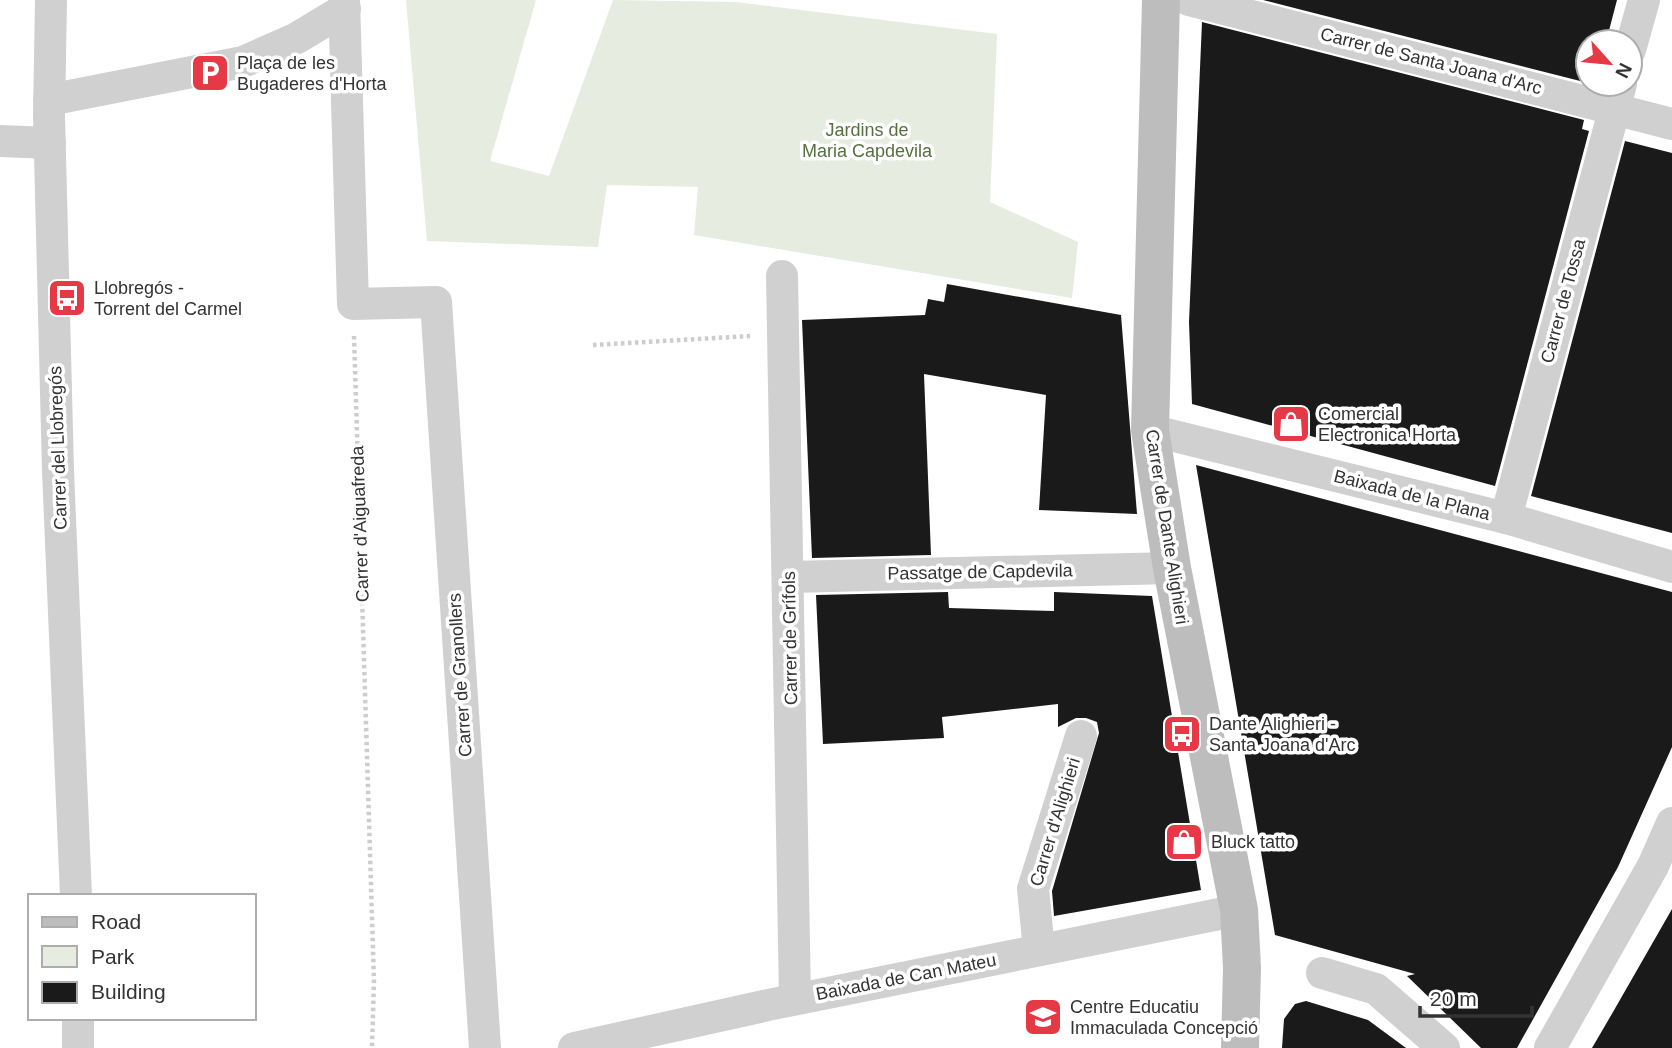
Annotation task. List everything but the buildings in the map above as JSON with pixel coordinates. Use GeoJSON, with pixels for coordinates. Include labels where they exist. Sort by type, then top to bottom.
{"type":"FeatureCollection","features":[{"type":"Feature","properties":{"kind":"street","name":"Carrer del Llobregós"},"geometry":{"type":"LineString","coordinates":[[51,0],[49,100],[58,471],[76,894]]}},
{"type":"Feature","properties":{"kind":"street","name":"Carrer de Dante Alighieri"},"geometry":{"type":"LineString","coordinates":[[1161,0],[1150,430],[1172,568],[1238,911],[1241,960],[1240,1048]]}},
{"type":"Feature","properties":{"kind":"street","name":"Carrer de Santa Joana d'Arc"},"geometry":{"type":"LineString","coordinates":[[1189,0],[1574,85]]}},
{"type":"Feature","properties":{"kind":"street"},"geometry":{"type":"LineString","coordinates":[[1636,28],[1644,0]]}},
{"type":"Feature","properties":{"kind":"street"},"geometry":{"type":"LineString","coordinates":[[49,100],[243,62],[297,38],[345,5]]}},
{"type":"Feature","properties":{"kind":"street"},"geometry":{"type":"LineString","coordinates":[[345,5],[353,304]]}},
{"type":"Feature","properties":{"kind":"street","name":"Carrer de Tossa"},"geometry":{"type":"LineString","coordinates":[[1506,518],[1617,98]]}},
{"type":"Feature","properties":{"kind":"street","name":"Carrer de Santa Joana d'Arc"},"geometry":{"type":"LineString","coordinates":[[1624,98],[1672,124]]}},
{"type":"Feature","properties":{"kind":"street"},"geometry":{"type":"LineString","coordinates":[[0,141],[50,143]]}},
{"type":"Feature","properties":{"kind":"street","name":"Carrer de Grífols"},"geometry":{"type":"LineString","coordinates":[[782,276],[796,999]]}},
{"type":"Feature","properties":{"kind":"street","name":"Carrer de Granollers"},"geometry":{"type":"LineString","coordinates":[[353,304],[436,302],[485,1048]]}},
{"type":"Feature","properties":{"kind":"street","name":"Baixada de la Plana"},"geometry":{"type":"LineString","coordinates":[[1150,430],[1506,518],[1672,567]]}},
{"type":"Feature","properties":{"kind":"street","name":"Passatge de Capdevila"},"geometry":{"type":"LineString","coordinates":[[789,577],[1172,568]]}},
{"type":"Feature","properties":{"kind":"street","name":"Carrer d'Alighieri"},"geometry":{"type":"LineString","coordinates":[[1039,950],[1033,889],[1081,736]]}},
{"type":"Feature","properties":{"kind":"street"},"geometry":{"type":"LineString","coordinates":[[1550,1048],[1662,871],[1672,823]]}},
{"type":"Feature","properties":{"kind":"street","name":"Baixada de Can Mateu"},"geometry":{"type":"LineString","coordinates":[[574,1048],[796,999],[1238,911]]}},
{"type":"Feature","properties":{"kind":"street"},"geometry":{"type":"LineString","coordinates":[[1322,973],[1376,989],[1444,1048]]}},
{"type":"Feature","properties":{"kind":"street"},"geometry":{"type":"LineString","coordinates":[[78,1020],[78,1048]]}},
{"type":"Feature","properties":{"kind":"path","name":"Carrer d'Aiguafreda"},"geometry":{"type":"LineString","coordinates":[[353,304],[374,982],[372,1048]]}},
{"type":"Feature","properties":{"kind":"path"},"geometry":{"type":"LineString","coordinates":[[593,345],[751,336]]}},
{"type":"Feature","properties":{"kind":"green space","name":"Jardins de Maria Capdevila"},"geometry":{"type":"Polygon","coordinates":[[[406,0],[536,0],[490,161],[549,176],[613,0],[736,2],[997,34],[990,202],[1078,242],[1072,298],[694,235],[698,187],[607,185],[598,247],[427,241],[406,0]]]}},
{"type":"Feature","properties":{"kind":"place","name":"Plaça de les Bugaderes d'Horta"},"geometry":{"type":"Point","coordinates":[210,73]}},
{"type":"Feature","properties":{"kind":"place","name":"Llobregós - Torrent del Carmel"},"geometry":{"type":"Point","coordinates":[67,298]}},
{"type":"Feature","properties":{"kind":"place","name":"Comercial Electronica Horta"},"geometry":{"type":"Point","coordinates":[1291,424]}},
{"type":"Feature","properties":{"kind":"place","name":"Dante Alighieri - Santa Joana d'Arc"},"geometry":{"type":"Point","coordinates":[1182,734]}},
{"type":"Feature","properties":{"kind":"place","name":"Bluck tatto"},"geometry":{"type":"Point","coordinates":[1184,842]}},
{"type":"Feature","properties":{"kind":"place","name":"Centre Educatiu Immaculada Concepció"},"geometry":{"type":"Point","coordinates":[1043,1017]}}]}
